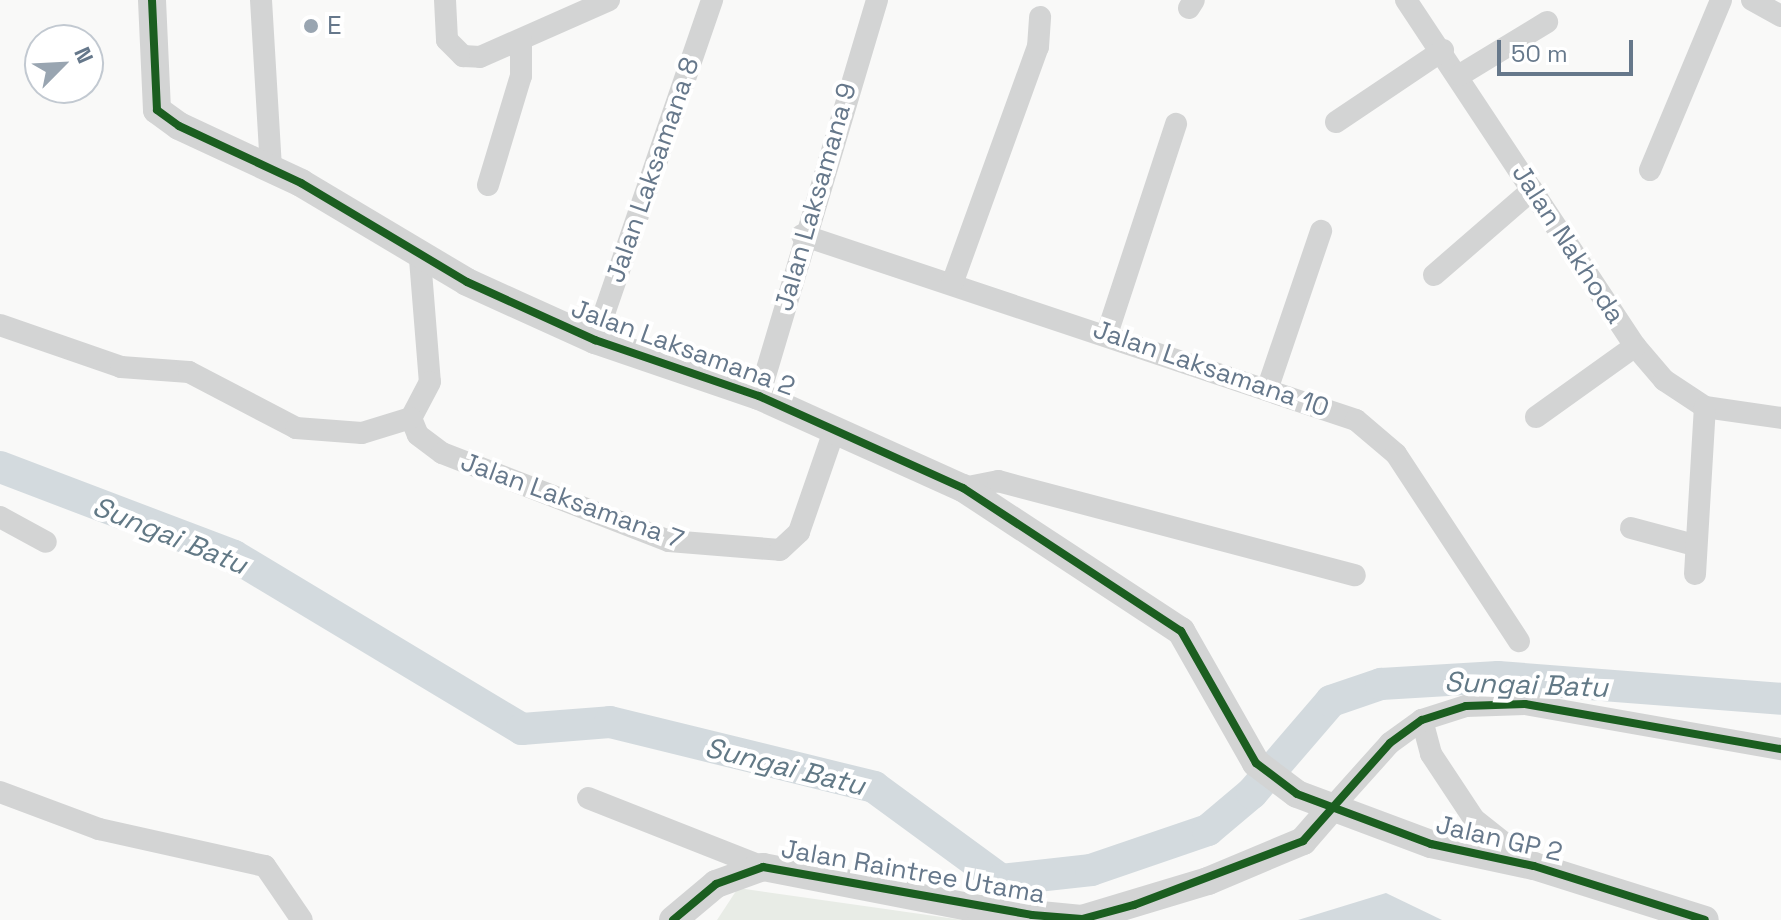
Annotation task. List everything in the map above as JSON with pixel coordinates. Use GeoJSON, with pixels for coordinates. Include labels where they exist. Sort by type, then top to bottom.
{"type":"FeatureCollection","features":[{"type":"Feature","properties":{"kind":"street","name":"Jalan Laksamana 2"},"geometry":{"type":"LineString","coordinates":[[152,0],[157,110],[202,141],[271,170],[420,259],[595,340],[759,396],[963,488],[1181,631],[1256,763],[1297,794]]}},
{"type":"Feature","properties":{"kind":"street"},"geometry":{"type":"LineString","coordinates":[[261,0],[271,170]]}},
{"type":"Feature","properties":{"kind":"street"},"geometry":{"type":"LineString","coordinates":[[445,0],[447,40],[463,56],[480,57],[609,0]]}},
{"type":"Feature","properties":{"kind":"street","name":"Jalan Laksamana 8"},"geometry":{"type":"LineString","coordinates":[[595,340],[712,0]]}},
{"type":"Feature","properties":{"kind":"street","name":"Jalan Laksamana 9"},"geometry":{"type":"LineString","coordinates":[[759,396],[802,235],[877,0]]}},
{"type":"Feature","properties":{"kind":"street","name":"Jalan Nakhoda"},"geometry":{"type":"LineString","coordinates":[[1406,0],[1460,75],[1635,346],[1664,380],[1705,407],[1781,418]]}},
{"type":"Feature","properties":{"kind":"street"},"geometry":{"type":"LineString","coordinates":[[1650,170],[1721,0]]}},
{"type":"Feature","properties":{"kind":"street"},"geometry":{"type":"LineString","coordinates":[[1752,0],[1781,16]]}},
{"type":"Feature","properties":{"kind":"street"},"geometry":{"type":"LineString","coordinates":[[952,284],[1038,47],[1040,17]]}},
{"type":"Feature","properties":{"kind":"street"},"geometry":{"type":"LineString","coordinates":[[1460,75],[1547,22]]}},
{"type":"Feature","properties":{"kind":"street"},"geometry":{"type":"LineString","coordinates":[[488,185],[521,76],[521,40]]}},
{"type":"Feature","properties":{"kind":"street"},"geometry":{"type":"LineString","coordinates":[[1336,122],[1443,50]]}},
{"type":"Feature","properties":{"kind":"street"},"geometry":{"type":"LineString","coordinates":[[1108,331],[1176,124]]}},
{"type":"Feature","properties":{"kind":"street"},"geometry":{"type":"LineString","coordinates":[[1434,275],[1532,190]]}},
{"type":"Feature","properties":{"kind":"street"},"geometry":{"type":"LineString","coordinates":[[1268,387],[1321,231]]}},
{"type":"Feature","properties":{"kind":"street","name":"Jalan Laksamana 10"},"geometry":{"type":"LineString","coordinates":[[802,235],[1108,331],[1356,420],[1396,454],[1519,641]]}},
{"type":"Feature","properties":{"kind":"street"},"geometry":{"type":"LineString","coordinates":[[0,325],[121,367],[189,372],[296,428],[362,433],[411,418],[430,382],[420,259]]}},
{"type":"Feature","properties":{"kind":"street"},"geometry":{"type":"LineString","coordinates":[[1536,417],[1635,346]]}},
{"type":"Feature","properties":{"kind":"street"},"geometry":{"type":"LineString","coordinates":[[1695,574],[1694,545],[1705,407]]}},
{"type":"Feature","properties":{"kind":"street","name":"Jalan Laksamana 7"},"geometry":{"type":"LineString","coordinates":[[411,418],[418,435],[442,453],[669,541],[768,550],[780,550],[799,532],[835,428]]}},
{"type":"Feature","properties":{"kind":"street"},"geometry":{"type":"LineString","coordinates":[[963,488],[998,481],[1355,575]]}},
{"type":"Feature","properties":{"kind":"street"},"geometry":{"type":"LineString","coordinates":[[0,517],[46,542]]}},
{"type":"Feature","properties":{"kind":"street"},"geometry":{"type":"LineString","coordinates":[[1631,528],[1694,545]]}},
{"type":"Feature","properties":{"kind":"street"},"geometry":{"type":"LineString","coordinates":[[1329,811],[1422,720],[1466,706],[1525,704],[1781,749]]}},
{"type":"Feature","properties":{"kind":"street"},"geometry":{"type":"LineString","coordinates":[[1422,720],[1431,754],[1474,819],[1534,866]]}},
{"type":"Feature","properties":{"kind":"street"},"geometry":{"type":"LineString","coordinates":[[0,792],[99,829],[265,866],[302,920]]}},
{"type":"Feature","properties":{"kind":"street","name":"Jalan GP 2"},"geometry":{"type":"LineString","coordinates":[[1297,794],[1329,811],[1534,866],[1705,920]]}},
{"type":"Feature","properties":{"kind":"street"},"geometry":{"type":"LineString","coordinates":[[588,798],[763,867]]}},
{"type":"Feature","properties":{"kind":"street","name":"Jalan Raintree Utama"},"geometry":{"type":"LineString","coordinates":[[673,920],[716,884],[763,867],[979,909],[1082,919],[1208,881],[1303,841],[1329,811]]}},
{"type":"Feature","properties":{"kind":"shaded area"},"geometry":{"type":"Polygon","coordinates":[[[738,888],[963,920],[717,920],[738,888]]]}},
{"type":"Feature","properties":{"kind":"shaded area"},"geometry":{"type":"Polygon","coordinates":[[[1386,893],[1442,920],[1298,920],[1386,893]]]}},
{"type":"Feature","properties":{"kind":"waterway","name":"Sungai Batu"},"geometry":{"type":"LineString","coordinates":[[0,467],[234,556],[522,729],[610,722],[874,787],[1001,880],[1091,870],[1208,830],[1252,793],[1331,701],[1381,684],[1498,677],[1781,699]]}},
{"type":"Feature","properties":{"kind":"cycle path"},"geometry":{"type":"LineString","coordinates":[[152,0],[157,110],[179,126],[301,183],[467,282],[595,340],[759,396],[963,488],[1181,631],[1256,763],[1297,794],[1431,844],[1534,866],[1705,920]]}},
{"type":"Feature","properties":{"kind":"cycle path"},"geometry":{"type":"LineString","coordinates":[[673,920],[716,884],[763,867],[1032,915],[1082,919],[1134,905],[1303,841],[1390,743],[1422,720],[1466,706],[1525,704],[1781,749]]}},
{"type":"Feature","properties":{"kind":"place","name":"E"},"geometry":{"type":"Point","coordinates":[311,26]}}]}
